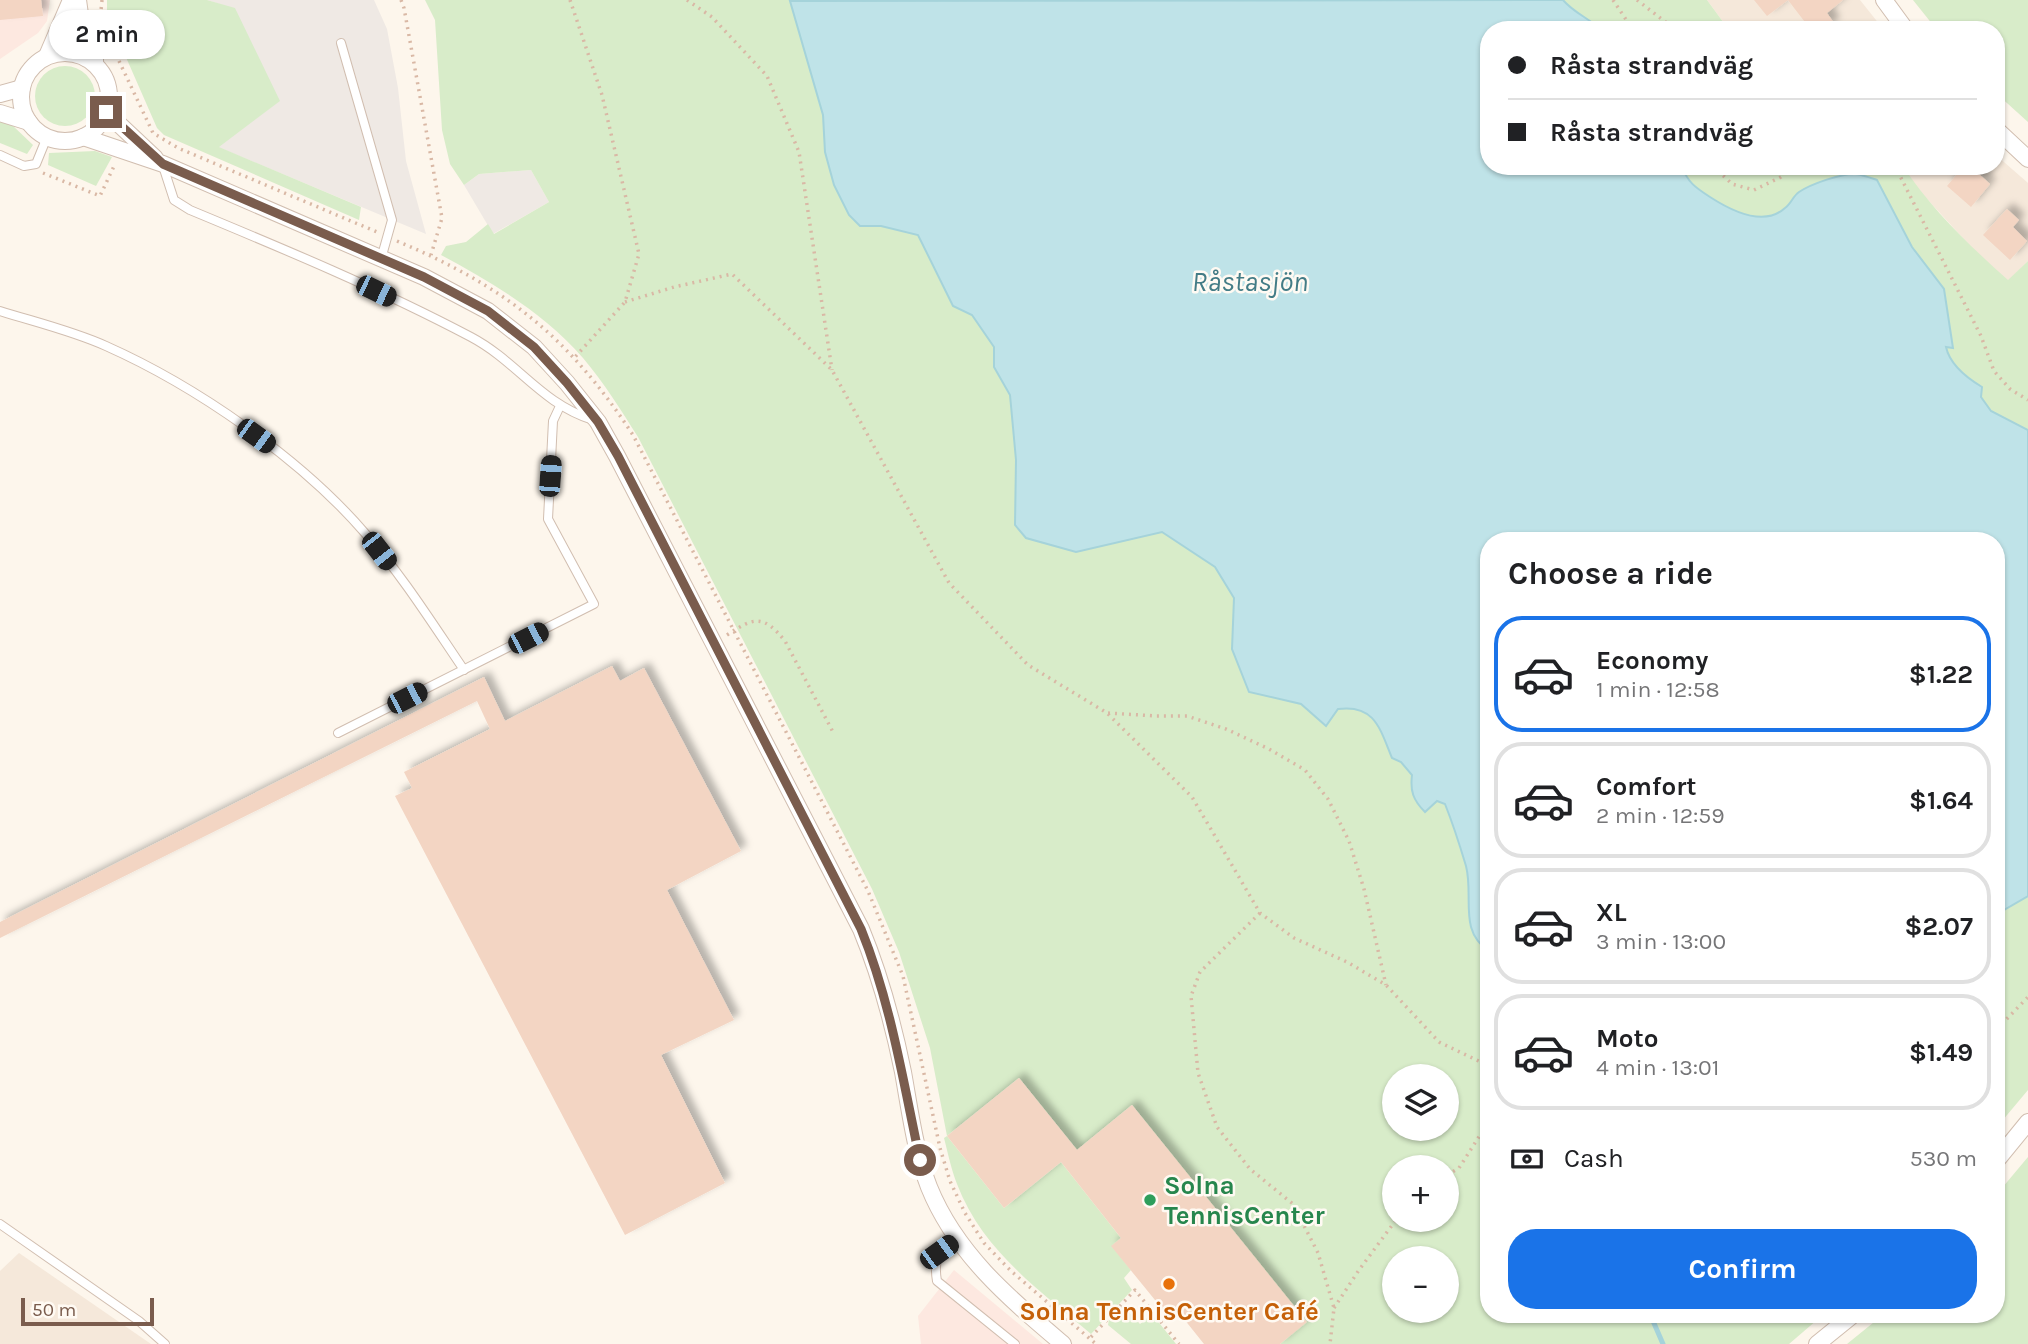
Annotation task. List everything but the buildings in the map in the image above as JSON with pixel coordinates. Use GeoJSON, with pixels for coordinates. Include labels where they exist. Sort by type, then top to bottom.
{"type":"FeatureCollection","features":[{"type":"Feature","properties":{"kind":"street"},"geometry":{"type":"LineString","coordinates":[[29,122],[21,99],[22,88],[31,69],[47,56],[57,38],[71,0]]}},
{"type":"Feature","properties":{"kind":"street"},"geometry":{"type":"LineString","coordinates":[[78,0],[92,63]]}},
{"type":"Feature","properties":{"kind":"street"},"geometry":{"type":"LineString","coordinates":[[1884,0],[1899,21]]}},
{"type":"Feature","properties":{"kind":"street"},"geometry":{"type":"LineString","coordinates":[[47,56],[74,53],[92,63],[105,78],[109,89],[106,112],[101,122],[83,137]]}},
{"type":"Feature","properties":{"kind":"street"},"geometry":{"type":"LineString","coordinates":[[0,94],[22,88]]}},
{"type":"Feature","properties":{"kind":"street"},"geometry":{"type":"LineString","coordinates":[[106,112],[163,164]]}},
{"type":"Feature","properties":{"kind":"street"},"geometry":{"type":"LineString","coordinates":[[0,113],[29,122],[47,137],[59,140],[83,137],[163,164],[424,277],[456,292],[508,326],[551,365],[598,422],[846,896],[869,947],[891,1020],[920,1160],[929,1188],[957,1240],[996,1287],[1063,1344]]}},
{"type":"Feature","properties":{"kind":"street"},"geometry":{"type":"LineString","coordinates":[[2005,137],[2028,159]]}},
{"type":"Feature","properties":{"kind":"street"},"geometry":{"type":"LineString","coordinates":[[2005,1150],[2028,1122]]}},
{"type":"Feature","properties":{"kind":"street"},"geometry":{"type":"LineString","coordinates":[[1817,1344],[1843,1323]]}},
{"type":"Feature","properties":{"kind":"lane"},"geometry":{"type":"LineString","coordinates":[[341,43],[392,220],[381,259]]}},
{"type":"Feature","properties":{"kind":"lane"},"geometry":{"type":"LineString","coordinates":[[92,63],[99,55],[138,44]]}},
{"type":"Feature","properties":{"kind":"lane"},"geometry":{"type":"LineString","coordinates":[[0,155],[24,166],[36,164],[47,137]]}},
{"type":"Feature","properties":{"kind":"lane"},"geometry":{"type":"LineString","coordinates":[[163,164],[173,200],[474,338],[514,366],[547,398],[571,413],[598,422]]}},
{"type":"Feature","properties":{"kind":"lane"},"geometry":{"type":"LineString","coordinates":[[0,311],[105,345],[182,385],[298,467],[363,531],[411,591],[464,670]]}},
{"type":"Feature","properties":{"kind":"lane"},"geometry":{"type":"LineString","coordinates":[[338,733],[594,604],[548,519],[553,421],[560,406]]}},
{"type":"Feature","properties":{"kind":"lane"},"geometry":{"type":"LineString","coordinates":[[0,1224],[139,1321],[165,1344]]}},
{"type":"Feature","properties":{"kind":"lane"},"geometry":{"type":"LineString","coordinates":[[957,1240],[939,1252],[935,1266],[937,1281],[1015,1344]]}},
{"type":"Feature","properties":{"kind":"path"},"geometry":{"type":"LineString","coordinates":[[102,0],[100,21],[153,133],[178,148],[431,255],[486,284],[540,324],[575,358],[606,394],[633,435],[868,891],[903,976],[940,1148],[950,1181],[965,1213],[984,1243],[1011,1271],[1096,1344]]}},
{"type":"Feature","properties":{"kind":"path"},"geometry":{"type":"LineString","coordinates":[[401,0],[442,218],[424,277]]}},
{"type":"Feature","properties":{"kind":"path"},"geometry":{"type":"LineString","coordinates":[[570,0],[602,95],[639,254],[625,302],[575,358]]}},
{"type":"Feature","properties":{"kind":"path"},"geometry":{"type":"LineString","coordinates":[[687,0],[712,17],[767,76],[799,152],[832,370]]}},
{"type":"Feature","properties":{"kind":"path"},"geometry":{"type":"LineString","coordinates":[[1614,0],[1627,21]]}},
{"type":"Feature","properties":{"kind":"path"},"geometry":{"type":"LineString","coordinates":[[1637,0],[1664,21]]}},
{"type":"Feature","properties":{"kind":"path"},"geometry":{"type":"LineString","coordinates":[[24,166],[100,196],[122,150]]}},
{"type":"Feature","properties":{"kind":"path"},"geometry":{"type":"LineString","coordinates":[[1722,175],[1732,184],[1754,190],[1783,175]]}},
{"type":"Feature","properties":{"kind":"path"},"geometry":{"type":"LineString","coordinates":[[1900,175],[1981,336],[1994,370],[2010,389],[2028,400]]}},
{"type":"Feature","properties":{"kind":"path"},"geometry":{"type":"LineString","coordinates":[[625,302],[674,287],[732,274],[832,370],[949,583],[1028,665],[1107,713],[1192,797],[1260,913],[1294,938],[1347,962],[1386,985],[1439,1042],[1480,1062]]}},
{"type":"Feature","properties":{"kind":"path"},"geometry":{"type":"LineString","coordinates":[[714,643],[748,621],[760,621],[775,628],[785,641],[833,733]]}},
{"type":"Feature","properties":{"kind":"path"},"geometry":{"type":"LineString","coordinates":[[1107,713],[1187,716],[1247,739],[1305,770],[1328,799],[1349,841],[1364,889],[1386,985]]}},
{"type":"Feature","properties":{"kind":"path"},"geometry":{"type":"LineString","coordinates":[[1260,913],[1200,972],[1191,996],[1198,1073],[1217,1127],[1250,1169],[1293,1204],[1318,1253],[1334,1308],[1331,1344]]}},
{"type":"Feature","properties":{"kind":"path"},"geometry":{"type":"LineString","coordinates":[[2005,1021],[2028,997]]}},
{"type":"Feature","properties":{"kind":"path"},"geometry":{"type":"LineString","coordinates":[[1459,1168],[1480,1135]]}},
{"type":"Feature","properties":{"kind":"path"},"geometry":{"type":"LineString","coordinates":[[1334,1308],[1388,1232]]}},
{"type":"Feature","properties":{"kind":"path"},"geometry":{"type":"LineString","coordinates":[[1091,1337],[1135,1290],[1179,1344]]}},
{"type":"Feature","properties":{"kind":"shaded area"},"geometry":{"type":"Polygon","coordinates":[[[0,0],[50,0],[47,21],[38,33],[0,59],[0,0]]]}},
{"type":"Feature","properties":{"kind":"shaded area"},"geometry":{"type":"Polygon","coordinates":[[[207,0],[374,0],[387,29],[398,88],[406,161],[426,234],[218,147],[235,9],[207,0]]]}},
{"type":"Feature","properties":{"kind":"shaded area"},"geometry":{"type":"Polygon","coordinates":[[[1707,0],[1860,0],[1877,21],[1722,21],[1707,0]]]}},
{"type":"Feature","properties":{"kind":"shaded area"},"geometry":{"type":"Polygon","coordinates":[[[2005,163],[2028,183],[2028,261],[2008,281],[1973,249],[1917,188],[1909,175],[2005,175],[2005,163]]]}},
{"type":"Feature","properties":{"kind":"shaded area"},"geometry":{"type":"Polygon","coordinates":[[[531,170],[549,202],[493,234],[464,185],[479,174],[531,170]]]}},
{"type":"Feature","properties":{"kind":"shaded area"},"geometry":{"type":"Polygon","coordinates":[[[19,1253],[151,1344],[0,1344],[0,1271],[19,1253]]]}},
{"type":"Feature","properties":{"kind":"shaded area"},"geometry":{"type":"Polygon","coordinates":[[[954,1270],[1043,1344],[921,1344],[918,1316],[954,1270]]]}},
{"type":"Feature","properties":{"kind":"green space"},"geometry":{"type":"Polygon","coordinates":[[[107,0],[207,0],[235,8],[280,101],[219,147],[361,207],[359,220],[164,135],[157,128],[125,55],[139,47],[133,32],[117,38],[107,18],[107,0]]]}},
{"type":"Feature","properties":{"kind":"green space"},"geometry":{"type":"Polygon","coordinates":[[[425,0],[1707,0],[1722,21],[1480,21],[1480,175],[1909,175],[1965,240],[2008,280],[2028,261],[2028,1090],[2005,1117],[2005,532],[1480,532],[1480,1323],[1814,1323],[1789,1344],[1280,1344],[1306,1322],[1132,1105],[1077,1150],[1019,1078],[947,1136],[930,1048],[899,952],[872,889],[638,437],[591,367],[552,327],[498,288],[441,255],[446,246],[466,242],[488,224],[494,234],[549,202],[531,170],[479,174],[464,185],[450,164],[442,130],[435,20],[425,0]]]}},
{"type":"Feature","properties":{"kind":"green space"},"geometry":{"type":"Polygon","coordinates":[[[1913,0],[2028,0],[2028,122],[2005,101],[2005,21],[1930,21],[1913,0]]]}},
{"type":"Feature","properties":{"kind":"green space"},"geometry":{"type":"Polygon","coordinates":[[[65,66],[82,71],[90,79],[95,96],[90,113],[82,121],[65,126],[48,121],[40,113],[35,96],[40,79],[48,71],[65,66]]]}},
{"type":"Feature","properties":{"kind":"green space"},"geometry":{"type":"Polygon","coordinates":[[[0,120],[11,124],[33,145],[27,154],[0,143],[0,120]]]}},
{"type":"Feature","properties":{"kind":"green space"},"geometry":{"type":"Polygon","coordinates":[[[95,151],[112,157],[96,186],[48,165],[49,153],[95,151]]]}},
{"type":"Feature","properties":{"kind":"green space"},"geometry":{"type":"Polygon","coordinates":[[[947,1136],[1004,1208],[1061,1162],[1121,1238],[1112,1246],[1131,1270],[1124,1278],[1132,1290],[1091,1334],[1032,1285],[981,1229],[957,1184],[944,1138],[947,1136]]]}},
{"type":"Feature","properties":{"kind":"green space"},"geometry":{"type":"Polygon","coordinates":[[[2028,1157],[2028,1344],[1847,1344],[1873,1323],[2005,1323],[2005,1184],[2028,1157]]]}},
{"type":"Feature","properties":{"kind":"green space"},"geometry":{"type":"Polygon","coordinates":[[[1122,1305],[1140,1324],[1152,1314],[1176,1344],[1131,1344],[1108,1325],[1109,1319],[1122,1305]]]}},
{"type":"Feature","properties":{"kind":"water","name":"Råstasjön"},"geometry":{"type":"Polygon","coordinates":[[[1563,0],[1591,21],[1480,21],[1480,175],[1686,175],[1696,187],[1718,202],[1757,217],[1776,214],[1799,192],[1843,175],[1860,175],[1877,180],[1912,247],[1944,289],[1953,348],[1946,347],[1951,360],[1965,375],[1982,387],[1981,397],[1991,411],[2028,430],[2028,896],[2005,909],[2005,532],[1480,532],[1480,944],[1470,923],[1466,866],[1445,804],[1437,801],[1425,812],[1421,808],[1413,795],[1412,775],[1401,762],[1392,758],[1379,728],[1360,710],[1338,709],[1326,726],[1301,704],[1249,692],[1232,649],[1234,598],[1215,567],[1162,532],[1076,552],[1026,538],[1015,525],[1016,460],[1010,395],[994,367],[994,347],[972,315],[953,306],[918,235],[881,226],[860,226],[849,215],[834,185],[825,152],[823,115],[790,1],[1563,0]]]}},
{"type":"Feature","properties":{"kind":"waterway"},"geometry":{"type":"LineString","coordinates":[[1654,1323],[1663,1344]]}},
{"type":"Feature","properties":{"kind":"place","name":"Solna TennisCenter"},"geometry":{"type":"Point","coordinates":[1150,1200]}},
{"type":"Feature","properties":{"kind":"place","name":"Solna TennisCenter Café"},"geometry":{"type":"Point","coordinates":[1169,1284]}},
{"type":"Feature","properties":{"kind":"route"},"geometry":{"type":"LineString","coordinates":[[106,112],[119,127],[163,164],[424,277],[488,311],[534,347],[583,402],[618,456],[861,929],[891,1020],[920,1160]]}}]}
